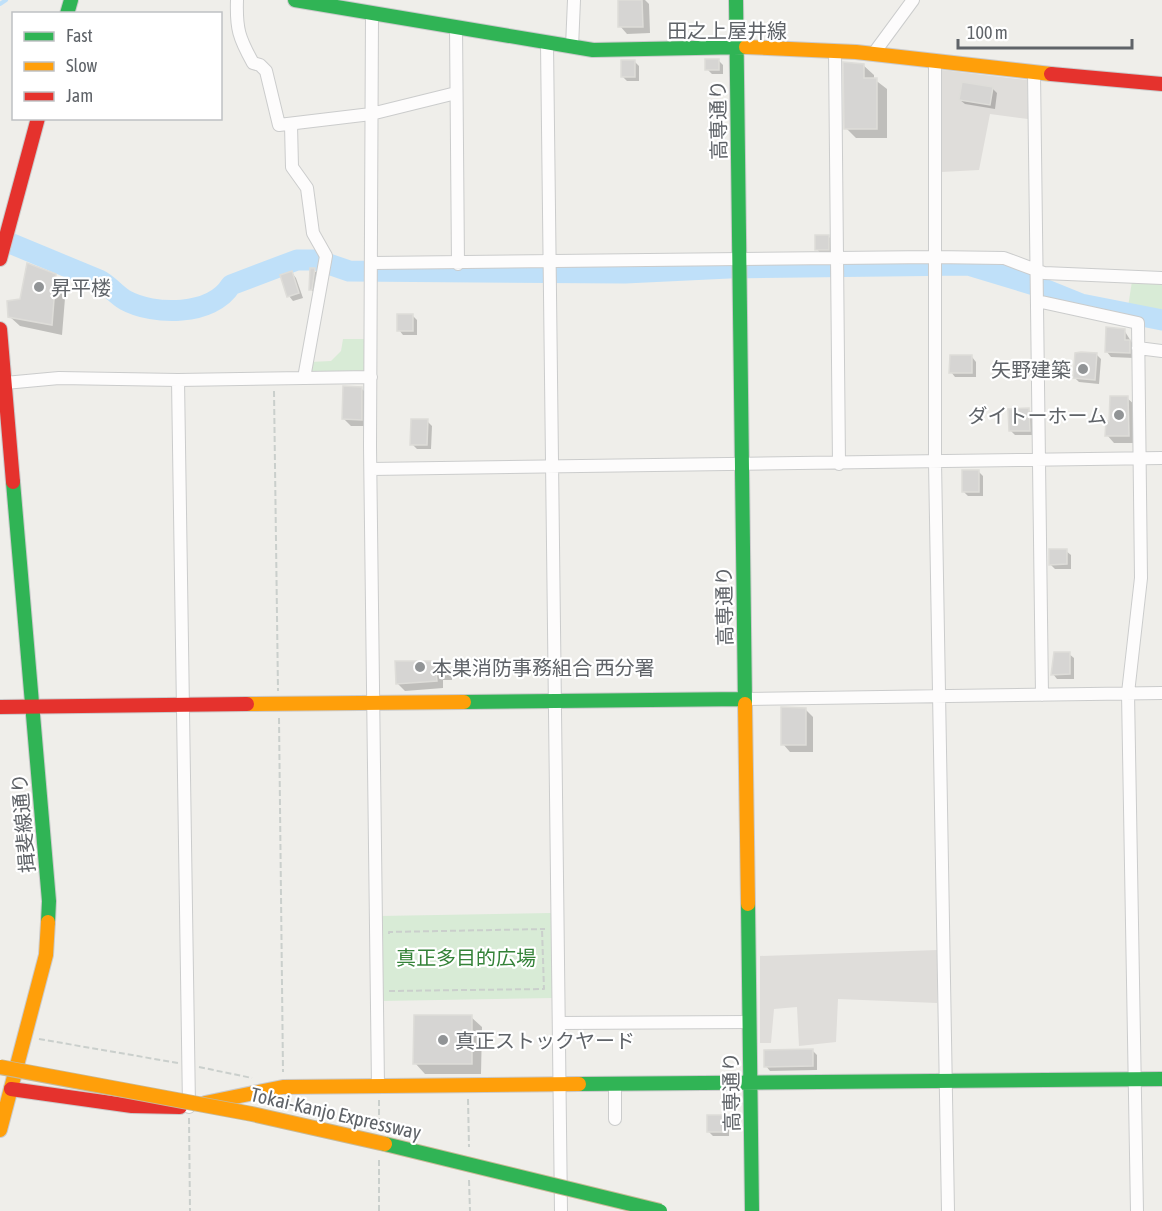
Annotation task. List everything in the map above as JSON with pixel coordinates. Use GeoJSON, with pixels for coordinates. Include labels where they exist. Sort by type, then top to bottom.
{"type":"FeatureCollection","features":[{"type":"Feature","properties":{"kind":"main road","name":"田之上屋井線"},"geometry":{"type":"LineString","coordinates":[[295,0],[339,3],[372,13],[593,50],[737,47],[874,53],[1034,73],[1162,84]]}},
{"type":"Feature","properties":{"kind":"main road","name":"高専通り"},"geometry":{"type":"LineString","coordinates":[[736,0],[752,1211]]}},
{"type":"Feature","properties":{"kind":"main road"},"geometry":{"type":"LineString","coordinates":[[0,254],[37,120]]}},
{"type":"Feature","properties":{"kind":"main road","name":"揖斐線通り"},"geometry":{"type":"LineString","coordinates":[[0,329],[49,901],[49,930],[43,964],[23,1036],[5,1089],[0,1130]]}},
{"type":"Feature","properties":{"kind":"main road"},"geometry":{"type":"LineString","coordinates":[[0,707],[745,699]]}},
{"type":"Feature","properties":{"kind":"main road","name":"Tokai-Kanjo Expressway"},"geometry":{"type":"LineString","coordinates":[[0,1067],[252,1114],[493,1168],[660,1211]]}},
{"type":"Feature","properties":{"kind":"main road"},"geometry":{"type":"LineString","coordinates":[[5,1089],[132,1106],[189,1107],[283,1087],[1162,1079]]}},
{"type":"Feature","properties":{"kind":"street"},"geometry":{"type":"LineString","coordinates":[[237,0],[236,26],[239,38],[253,63],[260,65],[266,71],[276,122],[279,125],[371,114],[456,93]]}},
{"type":"Feature","properties":{"kind":"street"},"geometry":{"type":"LineString","coordinates":[[573,47],[574,0]]}},
{"type":"Feature","properties":{"kind":"street"},"geometry":{"type":"LineString","coordinates":[[874,53],[913,0]]}},
{"type":"Feature","properties":{"kind":"street"},"geometry":{"type":"LineString","coordinates":[[372,13],[371,469],[378,1086]]}},
{"type":"Feature","properties":{"kind":"street"},"geometry":{"type":"LineString","coordinates":[[456,27],[458,264]]}},
{"type":"Feature","properties":{"kind":"street"},"geometry":{"type":"LineString","coordinates":[[547,44],[551,263],[553,701],[561,1211]]}},
{"type":"Feature","properties":{"kind":"street"},"geometry":{"type":"LineString","coordinates":[[835,51],[839,464]]}},
{"type":"Feature","properties":{"kind":"street"},"geometry":{"type":"LineString","coordinates":[[935,61],[933,257],[935,462],[948,1211]]}},
{"type":"Feature","properties":{"kind":"street"},"geometry":{"type":"LineString","coordinates":[[1034,73],[1034,269],[1038,279],[1042,695]]}},
{"type":"Feature","properties":{"kind":"street"},"geometry":{"type":"LineString","coordinates":[[291,125],[292,167],[300,174],[307,188],[313,233],[326,256],[304,378]]}},
{"type":"Feature","properties":{"kind":"street"},"geometry":{"type":"LineString","coordinates":[[373,268],[551,263],[740,265],[837,258],[933,257],[1004,258],[1044,273],[1162,278]]}},
{"type":"Feature","properties":{"kind":"street"},"geometry":{"type":"LineString","coordinates":[[1037,300],[1138,323],[1141,578],[1128,693],[1137,1211]]}},
{"type":"Feature","properties":{"kind":"street"},"geometry":{"type":"LineString","coordinates":[[1138,348],[1162,351]]}},
{"type":"Feature","properties":{"kind":"street"},"geometry":{"type":"LineString","coordinates":[[5,383],[59,378],[178,380],[371,377]]}},
{"type":"Feature","properties":{"kind":"street"},"geometry":{"type":"LineString","coordinates":[[178,380],[189,1107]]}},
{"type":"Feature","properties":{"kind":"street"},"geometry":{"type":"LineString","coordinates":[[371,469],[1162,458]]}},
{"type":"Feature","properties":{"kind":"street"},"geometry":{"type":"LineString","coordinates":[[745,699],[1162,693]]}},
{"type":"Feature","properties":{"kind":"street"},"geometry":{"type":"LineString","coordinates":[[559,1023],[750,1022]]}},
{"type":"Feature","properties":{"kind":"street"},"geometry":{"type":"LineString","coordinates":[[615,1083],[615,1119]]}},
{"type":"Feature","properties":{"kind":"path"},"geometry":{"type":"LineString","coordinates":[[274,378],[283,1087]]}},
{"type":"Feature","properties":{"kind":"path"},"geometry":{"type":"LineString","coordinates":[[388,980],[388,992],[544,989],[542,929]]}},
{"type":"Feature","properties":{"kind":"path"},"geometry":{"type":"LineString","coordinates":[[388,944],[388,932],[557,930]]}},
{"type":"Feature","properties":{"kind":"path"},"geometry":{"type":"LineString","coordinates":[[23,1036],[255,1079]]}},
{"type":"Feature","properties":{"kind":"path"},"geometry":{"type":"LineString","coordinates":[[189,1107],[190,1211]]}},
{"type":"Feature","properties":{"kind":"shaded area"},"geometry":{"type":"Polygon","coordinates":[[[942,70],[1027,80],[1028,119],[990,114],[979,170],[941,172],[942,70]]]}},
{"type":"Feature","properties":{"kind":"shaded area"},"geometry":{"type":"Polygon","coordinates":[[[938,950],[937,1003],[838,999],[836,1042],[799,1046],[797,1007],[774,1009],[771,1043],[760,1043],[760,956],[938,950]]]}},
{"type":"Feature","properties":{"kind":"green space"},"geometry":{"type":"Polygon","coordinates":[[[1132,281],[1162,282],[1162,312],[1128,307],[1132,281]]]}},
{"type":"Feature","properties":{"kind":"green space"},"geometry":{"type":"Polygon","coordinates":[[[343,339],[367,339],[365,371],[313,373],[308,367],[310,362],[331,361],[341,351],[343,339]]]}},
{"type":"Feature","properties":{"kind":"green space","name":"真正多目的広場"},"geometry":{"type":"Polygon","coordinates":[[[551,913],[553,998],[381,1001],[379,916],[551,913]]]}},
{"type":"Feature","properties":{"kind":"building"},"geometry":{"type":"Polygon","coordinates":[[[618,0],[642,0],[643,27],[618,27],[618,0]]]}},
{"type":"Feature","properties":{"kind":"building"},"geometry":{"type":"Polygon","coordinates":[[[705,59],[719,59],[719,70],[705,70],[705,59]]]}},
{"type":"Feature","properties":{"kind":"building"},"geometry":{"type":"Polygon","coordinates":[[[621,60],[635,60],[635,77],[621,77],[621,60]]]}},
{"type":"Feature","properties":{"kind":"building"},"geometry":{"type":"Polygon","coordinates":[[[843,62],[864,64],[864,78],[877,78],[877,129],[844,129],[843,62]]]}},
{"type":"Feature","properties":{"kind":"building"},"geometry":{"type":"Polygon","coordinates":[[[962,82],[993,87],[990,105],[959,100],[962,82]]]}},
{"type":"Feature","properties":{"kind":"building"},"geometry":{"type":"Polygon","coordinates":[[[815,235],[829,235],[829,250],[815,250],[815,235]]]}},
{"type":"Feature","properties":{"kind":"building","name":"昇平楼"},"geometry":{"type":"Polygon","coordinates":[[[27,263],[56,274],[52,325],[8,317],[7,301],[20,299],[27,263]]]}},
{"type":"Feature","properties":{"kind":"building"},"geometry":{"type":"Polygon","coordinates":[[[310,268],[315,268],[312,290],[309,290],[310,268]]]}},
{"type":"Feature","properties":{"kind":"building"},"geometry":{"type":"Polygon","coordinates":[[[292,271],[299,293],[287,297],[280,275],[292,271]]]}},
{"type":"Feature","properties":{"kind":"building"},"geometry":{"type":"Polygon","coordinates":[[[397,314],[413,314],[413,331],[397,331],[397,314]]]}},
{"type":"Feature","properties":{"kind":"building"},"geometry":{"type":"Polygon","coordinates":[[[1106,327],[1125,329],[1125,340],[1130,340],[1130,353],[1105,352],[1106,327]]]}},
{"type":"Feature","properties":{"kind":"building","name":"矢野建築"},"geometry":{"type":"Polygon","coordinates":[[[1075,353],[1097,353],[1095,380],[1073,378],[1075,353]]]}},
{"type":"Feature","properties":{"kind":"building"},"geometry":{"type":"Polygon","coordinates":[[[950,355],[972,355],[972,373],[949,373],[950,355]]]}},
{"type":"Feature","properties":{"kind":"building"},"geometry":{"type":"Polygon","coordinates":[[[343,386],[362,387],[362,420],[342,419],[343,386]]]}},
{"type":"Feature","properties":{"kind":"building","name":"ダイトーホーム"},"geometry":{"type":"Polygon","coordinates":[[[1110,396],[1128,396],[1129,436],[1105,436],[1106,421],[1109,421],[1110,396]]]}},
{"type":"Feature","properties":{"kind":"building"},"geometry":{"type":"Polygon","coordinates":[[[1029,408],[1030,431],[1009,431],[1008,409],[1029,408]]]}},
{"type":"Feature","properties":{"kind":"building"},"geometry":{"type":"Polygon","coordinates":[[[411,419],[428,419],[427,445],[410,445],[411,419]]]}},
{"type":"Feature","properties":{"kind":"building"},"geometry":{"type":"Polygon","coordinates":[[[962,470],[979,470],[979,492],[962,492],[962,470]]]}},
{"type":"Feature","properties":{"kind":"building"},"geometry":{"type":"Polygon","coordinates":[[[1049,549],[1067,549],[1067,564],[1049,565],[1049,549]]]}},
{"type":"Feature","properties":{"kind":"building"},"geometry":{"type":"Polygon","coordinates":[[[1054,652],[1070,652],[1070,674],[1051,675],[1054,652]]]}},
{"type":"Feature","properties":{"kind":"building","name":"本巣消防事務組合 西分署"},"geometry":{"type":"Polygon","coordinates":[[[395,661],[445,661],[445,673],[436,673],[437,681],[396,684],[395,661]]]}},
{"type":"Feature","properties":{"kind":"building"},"geometry":{"type":"Polygon","coordinates":[[[781,707],[806,708],[806,745],[781,745],[781,707]]]}},
{"type":"Feature","properties":{"kind":"building","name":"真正ストックヤード"},"geometry":{"type":"Polygon","coordinates":[[[414,1015],[472,1015],[472,1064],[413,1064],[414,1015]]]}},
{"type":"Feature","properties":{"kind":"building"},"geometry":{"type":"Polygon","coordinates":[[[813,1049],[813,1066],[764,1067],[764,1050],[813,1049]]]}},
{"type":"Feature","properties":{"kind":"building"},"geometry":{"type":"Polygon","coordinates":[[[707,1115],[725,1115],[725,1132],[707,1132],[707,1115]]]}},
{"type":"Feature","properties":{"kind":"waterway"},"geometry":{"type":"LineString","coordinates":[[0,4],[6,0]]}},
{"type":"Feature","properties":{"kind":"waterway"},"geometry":{"type":"LineString","coordinates":[[0,239],[99,280],[125,300],[151,309],[197,308],[222,295],[231,285],[297,260],[317,260],[349,271],[625,273],[729,268],[968,265],[1034,285],[1081,304],[1162,320]]}},
{"type":"Feature","properties":{"kind":"traffic: fast"},"geometry":{"type":"LineString","coordinates":[[68,12],[71,0]]}},
{"type":"Feature","properties":{"kind":"traffic: fast"},"geometry":{"type":"LineString","coordinates":[[295,0],[593,50],[746,47]]}},
{"type":"Feature","properties":{"kind":"traffic: fast"},"geometry":{"type":"LineString","coordinates":[[736,0],[745,704]]}},
{"type":"Feature","properties":{"kind":"traffic: fast"},"geometry":{"type":"LineString","coordinates":[[13,482],[49,901],[48,922]]}},
{"type":"Feature","properties":{"kind":"traffic: fast"},"geometry":{"type":"LineString","coordinates":[[464,702],[745,699]]}},
{"type":"Feature","properties":{"kind":"traffic: fast"},"geometry":{"type":"LineString","coordinates":[[748,904],[752,1211]]}},
{"type":"Feature","properties":{"kind":"traffic: fast"},"geometry":{"type":"LineString","coordinates":[[579,1084],[1162,1079]]}},
{"type":"Feature","properties":{"kind":"traffic: fast"},"geometry":{"type":"LineString","coordinates":[[385,1144],[660,1211]]}},
{"type":"Feature","properties":{"kind":"traffic: slow"},"geometry":{"type":"LineString","coordinates":[[746,47],[856,52],[1051,74]]}},
{"type":"Feature","properties":{"kind":"traffic: slow"},"geometry":{"type":"LineString","coordinates":[[247,704],[464,702]]}},
{"type":"Feature","properties":{"kind":"traffic: slow"},"geometry":{"type":"LineString","coordinates":[[745,704],[748,904]]}},
{"type":"Feature","properties":{"kind":"traffic: slow"},"geometry":{"type":"LineString","coordinates":[[0,1130],[46,955],[48,922]]}},
{"type":"Feature","properties":{"kind":"traffic: slow"},"geometry":{"type":"LineString","coordinates":[[0,1067],[252,1114],[385,1144]]}},
{"type":"Feature","properties":{"kind":"traffic: slow"},"geometry":{"type":"LineString","coordinates":[[205,1103],[283,1087],[579,1084]]}},
{"type":"Feature","properties":{"kind":"traffic: jam"},"geometry":{"type":"LineString","coordinates":[[1051,74],[1162,84]]}},
{"type":"Feature","properties":{"kind":"traffic: jam"},"geometry":{"type":"LineString","coordinates":[[0,259],[37,120]]}},
{"type":"Feature","properties":{"kind":"traffic: jam"},"geometry":{"type":"LineString","coordinates":[[0,329],[13,482]]}},
{"type":"Feature","properties":{"kind":"traffic: jam"},"geometry":{"type":"LineString","coordinates":[[0,707],[247,704]]}},
{"type":"Feature","properties":{"kind":"traffic: jam"},"geometry":{"type":"LineString","coordinates":[[11,1089],[132,1106],[180,1107]]}},
{"type":"Feature","properties":{"kind":"place","name":"昇平楼"},"geometry":{"type":"Point","coordinates":[39,287]}},
{"type":"Feature","properties":{"kind":"place","name":"矢野建築"},"geometry":{"type":"Point","coordinates":[1083,369]}},
{"type":"Feature","properties":{"kind":"place","name":"ダイトーホーム"},"geometry":{"type":"Point","coordinates":[1119,415]}},
{"type":"Feature","properties":{"kind":"place","name":"本巣消防事務組合 西分署"},"geometry":{"type":"Point","coordinates":[420,667]}},
{"type":"Feature","properties":{"kind":"place","name":"真正ストックヤード"},"geometry":{"type":"Point","coordinates":[443,1040]}}]}
